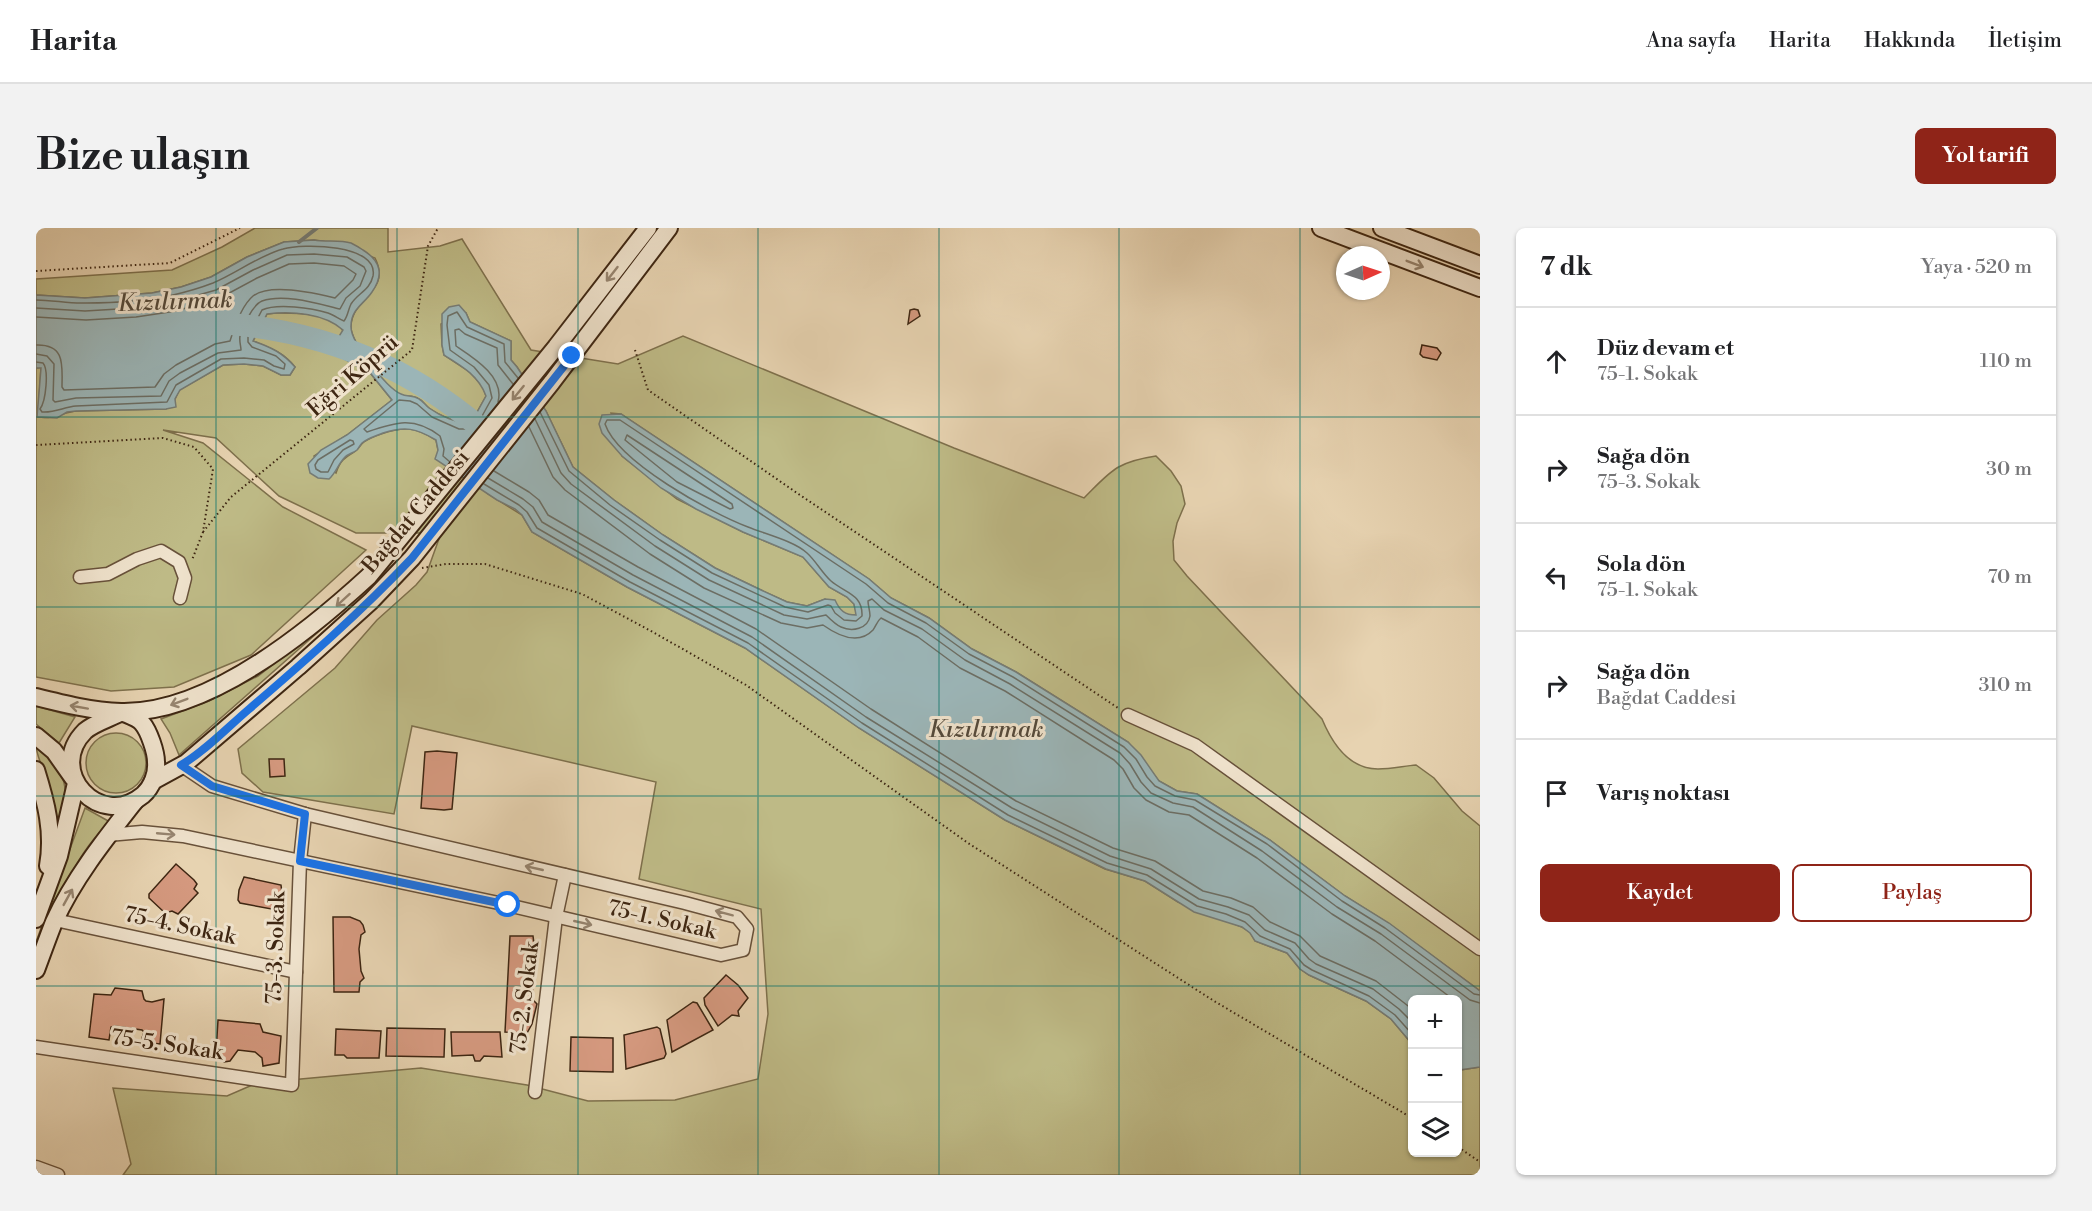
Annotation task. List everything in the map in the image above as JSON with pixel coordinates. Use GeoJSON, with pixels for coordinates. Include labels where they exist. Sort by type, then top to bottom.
{"type":"FeatureCollection","features":[{"type":"Feature","properties":{"kind":"main road","name":"Bağdat Caddesi"},"geometry":{"type":"LineString","coordinates":[[122,712],[171,706],[214,688],[268,657],[337,606],[369,576],[556,347],[648,228]]}},
{"type":"Feature","properties":{"kind":"main road","name":"Bağdat Caddesi"},"geometry":{"type":"LineString","coordinates":[[153,782],[181,765],[306,659],[371,601],[399,572],[583,341],[669,228]]}},
{"type":"Feature","properties":{"kind":"main road"},"geometry":{"type":"LineString","coordinates":[[1321,228],[1480,288]]}},
{"type":"Feature","properties":{"kind":"main road"},"geometry":{"type":"LineString","coordinates":[[1382,228],[1480,265]]}},
{"type":"Feature","properties":{"kind":"main road"},"geometry":{"type":"LineString","coordinates":[[36,697],[79,707],[122,712],[142,723],[152,742],[157,768],[153,782],[108,835],[72,889],[55,920],[36,970]]}},
{"type":"Feature","properties":{"kind":"main road"},"geometry":{"type":"LineString","coordinates":[[38,913],[59,856],[76,783],[72,769],[72,754],[78,740],[87,729],[122,712]]}},
{"type":"Feature","properties":{"kind":"main road"},"geometry":{"type":"LineString","coordinates":[[36,736],[54,751],[84,794],[102,804],[122,806],[135,801]]}},
{"type":"Feature","properties":{"kind":"main road"},"geometry":{"type":"LineString","coordinates":[[36,770],[47,806],[50,829],[50,857],[38,913]]}},
{"type":"Feature","properties":{"kind":"street"},"geometry":{"type":"LineString","coordinates":[[80,577],[108,574],[137,559],[161,551],[179,562],[184,578],[180,598]]}},
{"type":"Feature","properties":{"kind":"street"},"geometry":{"type":"LineString","coordinates":[[1128,715],[1195,745],[1480,949]]}},
{"type":"Feature","properties":{"kind":"street","name":"75-1. Sokak"},"geometry":{"type":"LineString","coordinates":[[108,835],[142,832],[183,836],[556,917],[721,956],[743,950],[747,929],[737,917],[305,814],[212,786],[181,765]]}},
{"type":"Feature","properties":{"kind":"street","name":"75-3. Sokak"},"geometry":{"type":"LineString","coordinates":[[292,1084],[300,861],[305,814]]}},
{"type":"Feature","properties":{"kind":"street","name":"75-2. Sokak"},"geometry":{"type":"LineString","coordinates":[[535,1092],[556,917],[565,875]]}},
{"type":"Feature","properties":{"kind":"street","name":"75-4. Sokak"},"geometry":{"type":"LineString","coordinates":[[55,920],[296,972]]}},
{"type":"Feature","properties":{"kind":"street","name":"75-5. Sokak"},"geometry":{"type":"LineString","coordinates":[[36,1047],[292,1084]]}},
{"type":"Feature","properties":{"kind":"street"},"geometry":{"type":"LineString","coordinates":[[36,1167],[58,1175]]}},
{"type":"Feature","properties":{"kind":"path"},"geometry":{"type":"LineString","coordinates":[[36,271],[170,262],[240,228]]}},
{"type":"Feature","properties":{"kind":"path","name":"Eğri Köprü"},"geometry":{"type":"LineString","coordinates":[[203,532],[231,497],[412,350],[428,246],[438,229]]}},
{"type":"Feature","properties":{"kind":"path"},"geometry":{"type":"LineString","coordinates":[[635,350],[648,390],[1128,715]]}},
{"type":"Feature","properties":{"kind":"path"},"geometry":{"type":"LineString","coordinates":[[36,445],[163,438],[194,447],[213,469],[203,532],[184,578]]}},
{"type":"Feature","properties":{"kind":"path"},"geometry":{"type":"LineString","coordinates":[[399,572],[446,564],[485,564],[582,594],[746,685],[968,843],[1214,1001],[1408,1115]]}},
{"type":"Feature","properties":{"kind":"path"},"geometry":{"type":"LineString","coordinates":[[1462,1150],[1480,1162]]}},
{"type":"Feature","properties":{"kind":"shaded area"},"geometry":{"type":"Polygon","coordinates":[[[255,228],[388,228],[388,252],[440,246],[462,239],[531,350],[618,364],[683,336],[954,448],[1084,498],[1115,469],[1132,461],[1156,456],[1171,471],[1181,486],[1185,504],[1173,541],[1174,560],[1187,576],[1322,719],[1336,745],[1350,760],[1358,765],[1378,769],[1416,765],[1434,778],[1462,811],[1480,826],[1480,991],[1270,840],[1197,794],[1177,791],[1159,781],[1128,742],[1016,672],[972,649],[929,618],[891,598],[869,579],[621,414],[611,413],[622,456],[677,499],[743,532],[803,557],[829,587],[847,597],[854,604],[857,615],[847,615],[825,599],[807,606],[787,602],[715,568],[663,535],[573,467],[546,411],[511,360],[511,341],[470,322],[466,313],[441,324],[444,355],[470,372],[483,387],[486,396],[471,423],[444,416],[417,398],[401,395],[379,375],[356,343],[352,333],[353,316],[379,279],[379,269],[375,258],[334,243],[314,240],[284,242],[247,257],[211,277],[181,287],[152,293],[85,298],[36,295],[36,279],[172,270],[222,247],[255,228]]]}},
{"type":"Feature","properties":{"kind":"shaded area"},"geometry":{"type":"Polygon","coordinates":[[[293,313],[331,320],[343,331],[358,367],[367,369],[392,400],[347,435],[314,456],[336,473],[345,458],[374,436],[389,431],[409,429],[429,436],[436,440],[438,450],[488,494],[522,515],[532,532],[627,587],[745,648],[859,728],[1005,820],[1105,869],[1145,881],[1178,902],[1242,927],[1250,932],[1255,941],[1287,953],[1300,969],[1309,975],[1366,1001],[1391,1019],[1408,1039],[1408,1157],[1462,1157],[1462,1070],[1480,1067],[1480,1175],[123,1175],[131,1164],[113,1088],[227,1096],[257,1083],[421,1068],[527,1085],[588,1101],[675,1100],[758,1079],[768,1014],[761,909],[639,879],[656,782],[412,726],[394,814],[263,792],[242,773],[238,749],[335,668],[377,620],[416,585],[427,572],[440,536],[428,533],[356,533],[279,496],[216,438],[163,430],[203,443],[283,507],[366,550],[251,655],[174,687],[111,691],[36,677],[36,368],[41,367],[38,417],[54,417],[76,411],[166,409],[179,390],[223,365],[263,366],[281,375],[290,375],[295,367],[286,358],[253,341],[267,314],[293,313]]]}},
{"type":"Feature","properties":{"kind":"shaded area"},"geometry":{"type":"Polygon","coordinates":[[[385,559],[391,563],[377,580],[179,755],[161,719],[209,701],[258,676],[302,642],[385,559]]]}},
{"type":"Feature","properties":{"kind":"shaded area"},"geometry":{"type":"Polygon","coordinates":[[[36,706],[75,717],[59,743],[36,724],[36,706]]]}},
{"type":"Feature","properties":{"kind":"shaded area"},"geometry":{"type":"Polygon","coordinates":[[[116,733],[137,742],[146,763],[137,784],[116,793],[95,784],[86,763],[95,742],[116,733]]]}},
{"type":"Feature","properties":{"kind":"shaded area"},"geometry":{"type":"Polygon","coordinates":[[[36,744],[58,769],[65,785],[65,801],[60,829],[55,829],[51,793],[36,744]]]}},
{"type":"Feature","properties":{"kind":"shaded area"},"geometry":{"type":"Polygon","coordinates":[[[85,808],[110,822],[96,836],[74,868],[57,903],[36,958],[36,942],[85,808]]]}},
{"type":"Feature","properties":{"kind":"water","name":"Kızılırmak"},"geometry":{"type":"Polygon","coordinates":[[[314,240],[351,243],[374,259],[379,269],[378,280],[369,296],[353,315],[352,333],[356,343],[379,375],[403,395],[417,398],[444,417],[471,423],[486,396],[474,377],[444,355],[442,345],[442,314],[449,307],[459,305],[470,322],[511,341],[511,360],[546,411],[573,467],[663,535],[715,568],[787,602],[807,606],[825,599],[835,600],[843,612],[856,615],[854,604],[847,597],[829,587],[803,557],[743,532],[696,509],[661,488],[622,456],[602,433],[599,424],[602,415],[621,414],[869,579],[891,598],[929,618],[972,649],[1016,672],[1128,742],[1141,755],[1159,781],[1177,791],[1197,794],[1270,840],[1345,896],[1389,923],[1480,991],[1480,1067],[1462,1070],[1462,995],[1408,995],[1408,1039],[1391,1019],[1366,1001],[1309,975],[1300,969],[1287,953],[1255,941],[1242,927],[1194,912],[1145,881],[1106,869],[1005,820],[859,728],[745,648],[627,587],[532,532],[522,515],[515,509],[497,500],[435,459],[438,450],[436,440],[429,436],[404,429],[383,433],[364,441],[357,450],[346,456],[329,479],[318,478],[310,473],[308,464],[321,450],[347,435],[392,400],[367,369],[358,367],[341,357],[338,338],[343,330],[335,324],[307,314],[267,314],[253,341],[271,348],[286,358],[295,367],[290,375],[281,375],[263,366],[223,365],[180,390],[175,399],[176,407],[76,411],[67,412],[57,418],[37,417],[41,368],[36,368],[36,295],[85,298],[152,293],[181,287],[211,277],[247,257],[284,242],[314,240]]]}},
{"type":"Feature","properties":{"kind":"building"},"geometry":{"type":"Polygon","coordinates":[[[910,310],[918,310],[920,316],[908,324],[910,310]]]}},
{"type":"Feature","properties":{"kind":"building"},"geometry":{"type":"Polygon","coordinates":[[[1422,345],[1437,348],[1441,353],[1437,360],[1423,357],[1420,354],[1422,345]]]}},
{"type":"Feature","properties":{"kind":"building"},"geometry":{"type":"Polygon","coordinates":[[[425,752],[457,753],[452,809],[421,808],[425,752]]]}},
{"type":"Feature","properties":{"kind":"building"},"geometry":{"type":"Polygon","coordinates":[[[269,759],[284,759],[285,776],[270,777],[269,759]]]}},
{"type":"Feature","properties":{"kind":"building"},"geometry":{"type":"Polygon","coordinates":[[[176,864],[194,880],[197,884],[194,889],[198,893],[178,914],[172,911],[165,913],[149,898],[149,894],[176,864]]]}},
{"type":"Feature","properties":{"kind":"building"},"geometry":{"type":"Polygon","coordinates":[[[244,877],[281,885],[282,893],[277,910],[240,903],[239,890],[244,877]]]}},
{"type":"Feature","properties":{"kind":"building"},"geometry":{"type":"Polygon","coordinates":[[[333,917],[350,917],[360,921],[363,925],[365,932],[361,935],[359,949],[364,978],[360,982],[359,992],[334,992],[333,917]]]}},
{"type":"Feature","properties":{"kind":"building"},"geometry":{"type":"Polygon","coordinates":[[[510,936],[533,936],[536,960],[532,999],[537,1004],[527,1033],[505,1032],[510,936]]]}},
{"type":"Feature","properties":{"kind":"building"},"geometry":{"type":"Polygon","coordinates":[[[726,975],[748,998],[738,1011],[739,1016],[732,1015],[718,1026],[705,1005],[704,998],[726,975]]]}},
{"type":"Feature","properties":{"kind":"building"},"geometry":{"type":"Polygon","coordinates":[[[115,988],[142,991],[146,1001],[164,999],[160,1044],[143,1042],[144,1032],[142,1030],[115,1026],[111,1027],[109,1040],[89,1037],[94,994],[111,995],[115,988]]]}},
{"type":"Feature","properties":{"kind":"building"},"geometry":{"type":"Polygon","coordinates":[[[693,1002],[697,1003],[713,1030],[672,1052],[667,1020],[693,1002]]]}},
{"type":"Feature","properties":{"kind":"building"},"geometry":{"type":"Polygon","coordinates":[[[218,1020],[260,1024],[263,1032],[281,1036],[279,1063],[263,1066],[262,1058],[255,1052],[238,1050],[230,1061],[224,1062],[216,1053],[218,1020]]]}},
{"type":"Feature","properties":{"kind":"building"},"geometry":{"type":"Polygon","coordinates":[[[657,1027],[660,1029],[666,1054],[664,1058],[626,1069],[624,1035],[657,1027]]]}},
{"type":"Feature","properties":{"kind":"building"},"geometry":{"type":"Polygon","coordinates":[[[387,1028],[445,1029],[444,1057],[386,1056],[387,1028]]]}},
{"type":"Feature","properties":{"kind":"building"},"geometry":{"type":"Polygon","coordinates":[[[336,1029],[381,1031],[379,1058],[347,1058],[344,1055],[335,1055],[336,1029]]]}},
{"type":"Feature","properties":{"kind":"building"},"geometry":{"type":"Polygon","coordinates":[[[451,1032],[500,1032],[502,1057],[484,1056],[480,1061],[475,1061],[473,1055],[452,1056],[451,1032]]]}},
{"type":"Feature","properties":{"kind":"building"},"geometry":{"type":"Polygon","coordinates":[[[571,1037],[613,1038],[613,1072],[570,1071],[571,1037]]]}},
{"type":"Feature","properties":{"kind":"waterway"},"geometry":{"type":"LineString","coordinates":[[299,242],[317,228]]}},
{"type":"Feature","properties":{"kind":"waterway","name":"Kızılırmak"},"geometry":{"type":"LineString","coordinates":[[231,324],[304,336],[372,360],[436,394],[494,440]]}},
{"type":"Feature","properties":{"kind":"route"},"geometry":{"type":"LineString","coordinates":[[508,905],[300,861],[305,814],[212,786],[181,765],[298,666],[371,601],[399,572],[572,356]]}}]}
